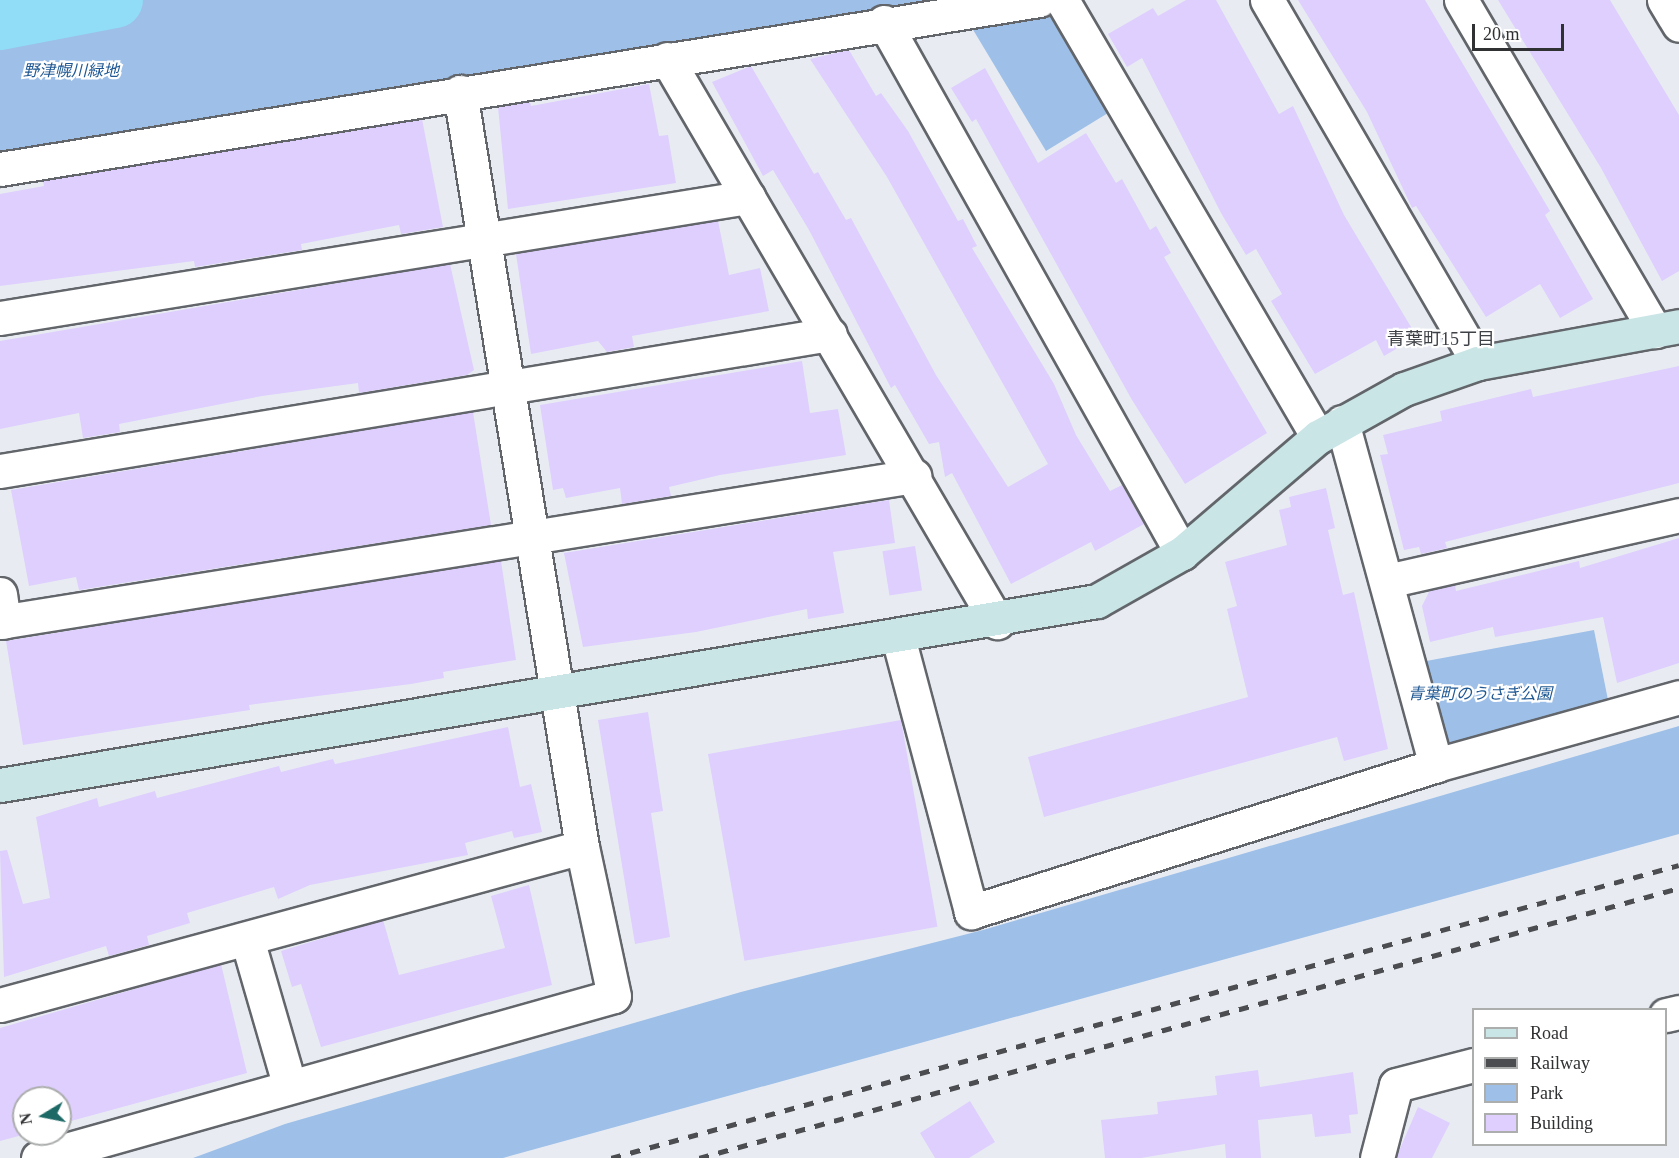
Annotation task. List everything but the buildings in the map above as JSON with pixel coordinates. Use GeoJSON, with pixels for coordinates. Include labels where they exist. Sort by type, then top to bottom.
{"type":"FeatureCollection","features":[{"type":"Feature","properties":{"kind":"street"},"geometry":{"type":"LineString","coordinates":[[0,169],[884,22],[1039,0]]}},
{"type":"Feature","properties":{"kind":"street"},"geometry":{"type":"LineString","coordinates":[[1062,0],[1330,429],[1387,581],[1436,765]]}},
{"type":"Feature","properties":{"kind":"street"},"geometry":{"type":"LineString","coordinates":[[1268,0],[1478,363]]}},
{"type":"Feature","properties":{"kind":"street"},"geometry":{"type":"LineString","coordinates":[[0,784],[997,622],[1097,601],[1182,553],[1330,429],[1404,389],[1478,363],[1667,328],[1461,0]]}},
{"type":"Feature","properties":{"kind":"street"},"geometry":{"type":"LineString","coordinates":[[1664,0],[1679,25]]}},
{"type":"Feature","properties":{"kind":"street"},"geometry":{"type":"LineString","coordinates":[[884,22],[1182,553]]}},
{"type":"Feature","properties":{"kind":"street"},"geometry":{"type":"LineString","coordinates":[[667,59],[914,476],[997,622]]}},
{"type":"Feature","properties":{"kind":"street"},"geometry":{"type":"LineString","coordinates":[[38,1158],[289,1084],[614,996],[582,847],[510,386],[460,92]]}},
{"type":"Feature","properties":{"kind":"street"},"geometry":{"type":"LineString","coordinates":[[0,318],[748,197]]}},
{"type":"Feature","properties":{"kind":"street"},"geometry":{"type":"LineString","coordinates":[[0,471],[830,334]]}},
{"type":"Feature","properties":{"kind":"street"},"geometry":{"type":"LineString","coordinates":[[1,613],[533,538],[914,476]]}},
{"type":"Feature","properties":{"kind":"street"},"geometry":{"type":"LineString","coordinates":[[1387,581],[1679,515]]}},
{"type":"Feature","properties":{"kind":"street"},"geometry":{"type":"LineString","coordinates":[[898,637],[971,912],[1436,765],[1679,697]]}},
{"type":"Feature","properties":{"kind":"street"},"geometry":{"type":"LineString","coordinates":[[0,1005],[582,847]]}},
{"type":"Feature","properties":{"kind":"street"},"geometry":{"type":"LineString","coordinates":[[247,939],[289,1084]]}},
{"type":"Feature","properties":{"kind":"street"},"geometry":{"type":"LineString","coordinates":[[1377,1158],[1396,1085],[1472,1065]]}},
{"type":"Feature","properties":{"kind":"green space","name":"野津幌川緑地"},"geometry":{"type":"Polygon","coordinates":[[[0,0],[946,0],[0,155],[0,0]]]}},
{"type":"Feature","properties":{"kind":"green space"},"geometry":{"type":"Polygon","coordinates":[[[1050,13],[1108,113],[1046,151],[972,28],[1050,13]]]}},
{"type":"Feature","properties":{"kind":"green space","name":"青葉町のうさぎ公園"},"geometry":{"type":"Polygon","coordinates":[[[1594,630],[1608,700],[1447,749],[1421,662],[1594,630]]]}},
{"type":"Feature","properties":{"kind":"green space"},"geometry":{"type":"Polygon","coordinates":[[[1679,726],[1679,834],[503,1158],[193,1158],[285,1124],[741,992],[983,930],[1679,726]]]}},
{"type":"Feature","properties":{"kind":"waterway"},"geometry":{"type":"LineString","coordinates":[[0,22],[115,0]]}},
{"type":"Feature","properties":{"kind":"railway"},"geometry":{"type":"LineString","coordinates":[[611,1158],[1679,865]]}},
{"type":"Feature","properties":{"kind":"railway"},"geometry":{"type":"LineString","coordinates":[[699,1158],[1679,888]]}},
{"type":"Feature","properties":{"kind":"district","name":"青葉町15丁目"},"geometry":{"type":"Point","coordinates":[1441,339]}}]}
